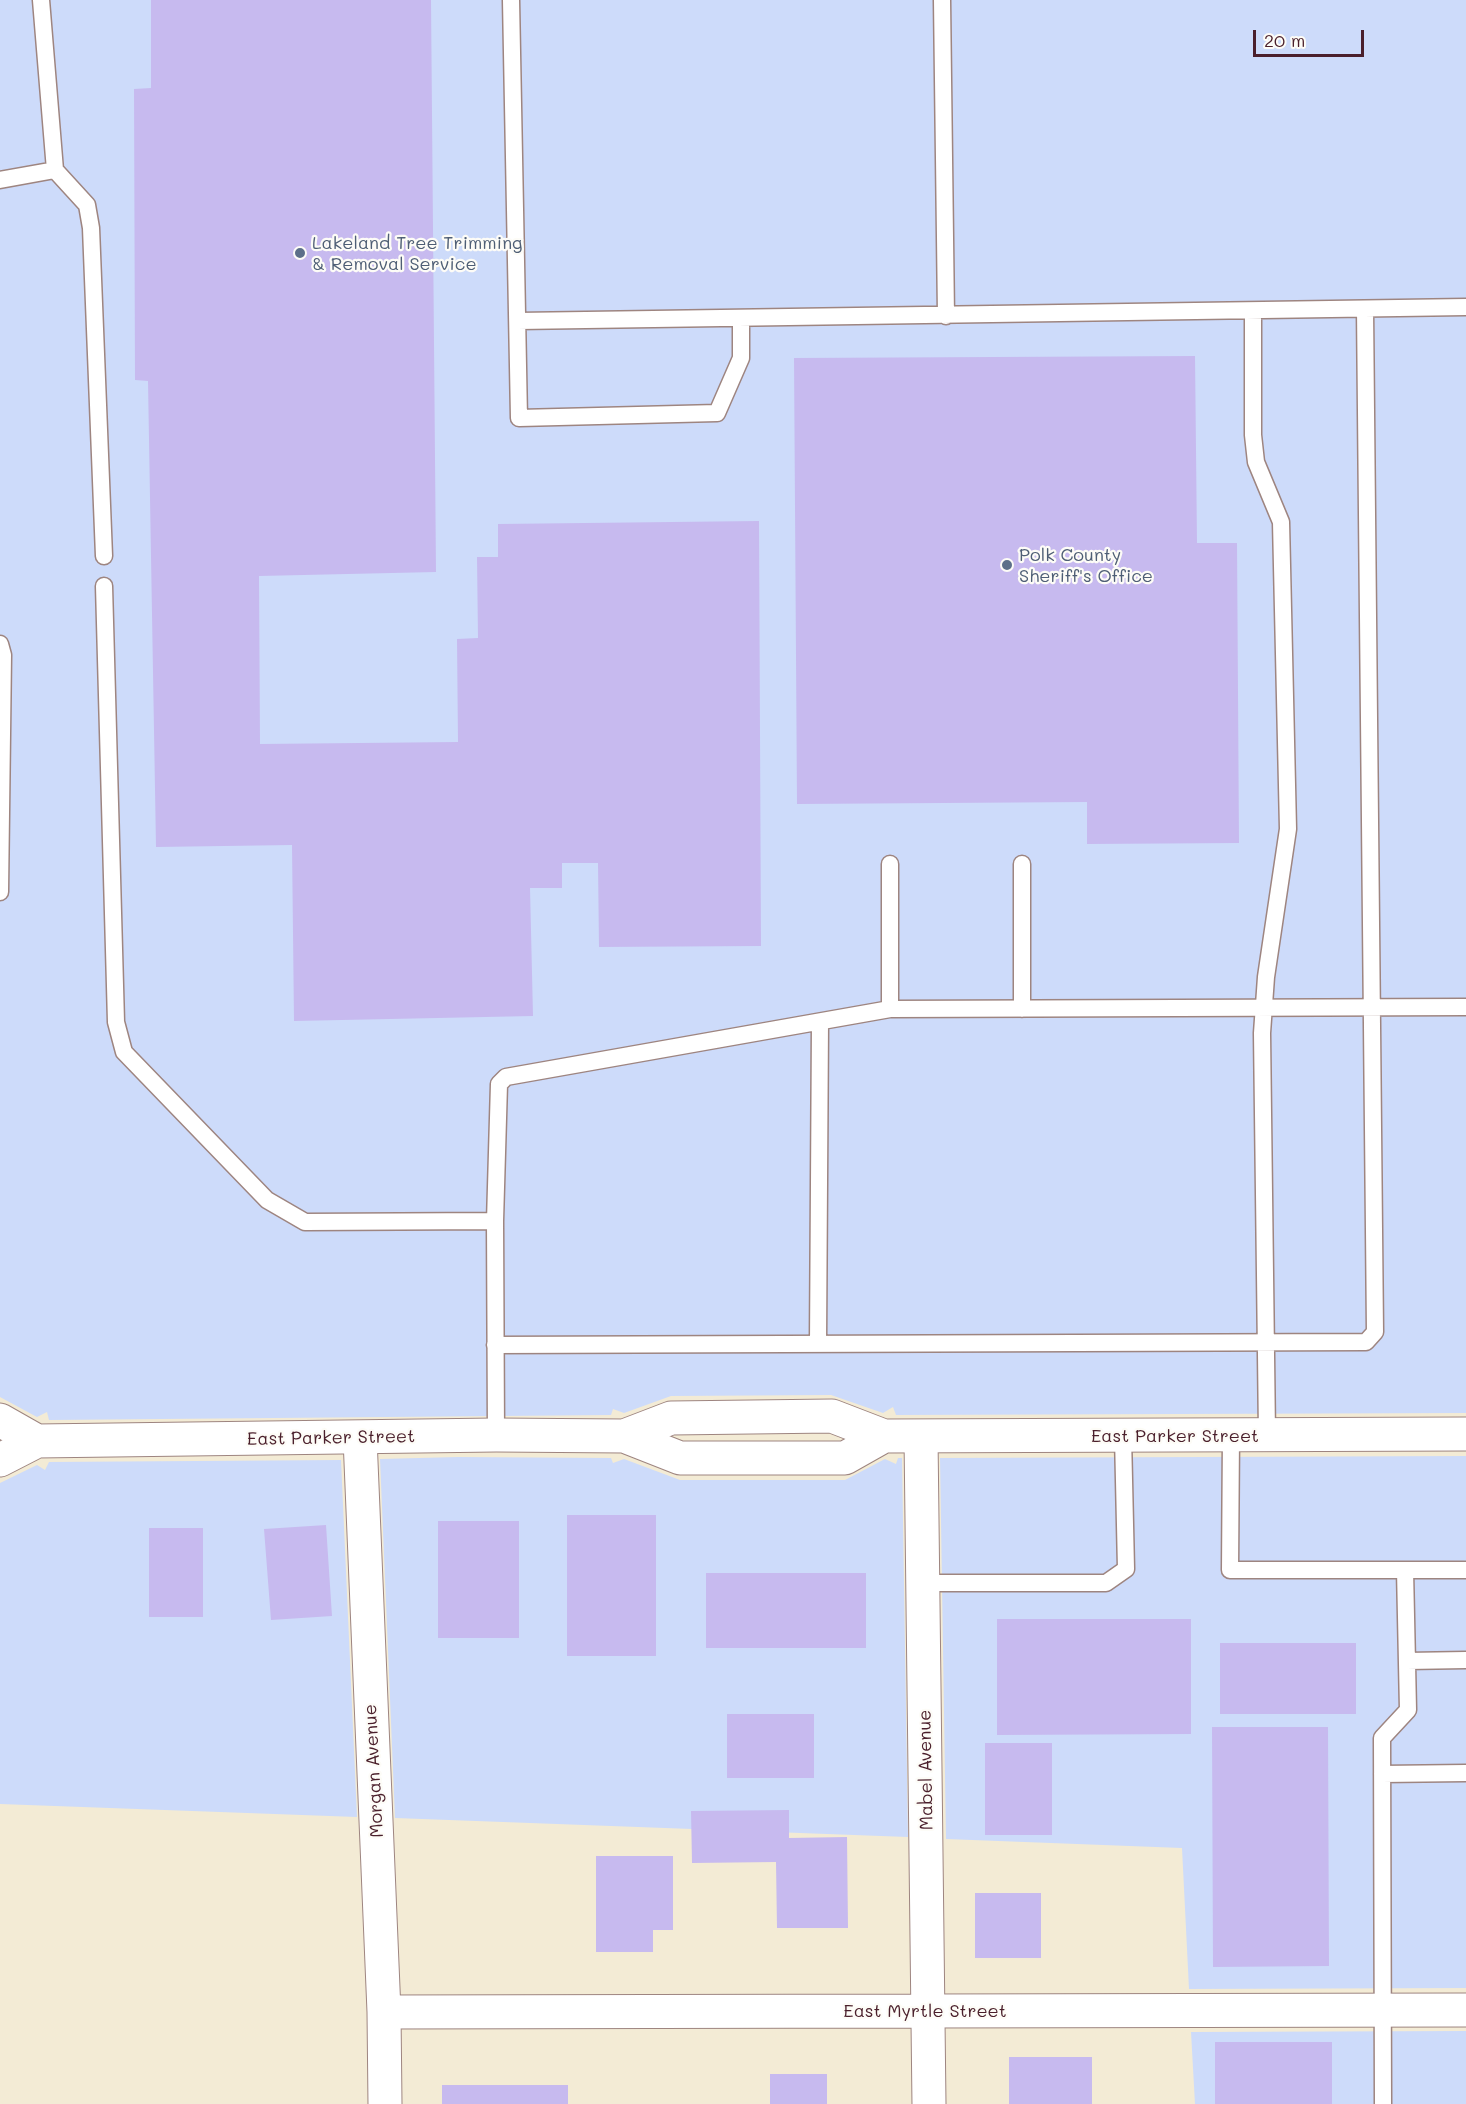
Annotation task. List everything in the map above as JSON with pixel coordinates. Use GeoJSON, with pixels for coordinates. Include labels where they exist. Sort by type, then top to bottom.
{"type":"FeatureCollection","features":[{"type":"Feature","properties":{"kind":"street","name":"East Parker Street"},"geometry":{"type":"LineString","coordinates":[[0,1460],[37,1441],[624,1436],[670,1418],[832,1416],[884,1436],[921,1437],[1466,1434]]}},
{"type":"Feature","properties":{"kind":"street"},"geometry":{"type":"LineString","coordinates":[[0,1420],[37,1441]]}},
{"type":"Feature","properties":{"kind":"street","name":"Mabel Avenue"},"geometry":{"type":"LineString","coordinates":[[921,1437],[929,2104]]}},
{"type":"Feature","properties":{"kind":"street","name":"Morgan Avenue"},"geometry":{"type":"LineString","coordinates":[[360,1438],[384,2012],[385,2104]]}},
{"type":"Feature","properties":{"kind":"street","name":"East Myrtle Street"},"geometry":{"type":"LineString","coordinates":[[384,2012],[1466,2010]]}},
{"type":"Feature","properties":{"kind":"lane"},"geometry":{"type":"LineString","coordinates":[[41,0],[55,170],[87,205],[91,228],[104,556]]}},
{"type":"Feature","properties":{"kind":"lane"},"geometry":{"type":"LineString","coordinates":[[511,0],[519,418],[717,413],[741,358],[741,318]]}},
{"type":"Feature","properties":{"kind":"lane"},"geometry":{"type":"LineString","coordinates":[[942,0],[946,316]]}},
{"type":"Feature","properties":{"kind":"lane"},"geometry":{"type":"LineString","coordinates":[[0,180],[55,170]]}},
{"type":"Feature","properties":{"kind":"lane"},"geometry":{"type":"LineString","coordinates":[[518,321],[1466,307]]}},
{"type":"Feature","properties":{"kind":"lane"},"geometry":{"type":"LineString","coordinates":[[495,1345],[1366,1342],[1375,1332],[1365,309]]}},
{"type":"Feature","properties":{"kind":"lane"},"geometry":{"type":"LineString","coordinates":[[1253,311],[1253,435],[1256,462],[1281,522],[1288,829],[1266,977],[1266,1008],[1262,1033],[1267,1436]]}},
{"type":"Feature","properties":{"kind":"lane"},"geometry":{"type":"LineString","coordinates":[[104,586],[116,1022],[124,1052],[267,1200],[305,1222],[495,1221]]}},
{"type":"Feature","properties":{"kind":"lane"},"geometry":{"type":"LineString","coordinates":[[0,644],[3,655],[0,892]]}},
{"type":"Feature","properties":{"kind":"lane"},"geometry":{"type":"LineString","coordinates":[[890,864],[890,1009]]}},
{"type":"Feature","properties":{"kind":"lane"},"geometry":{"type":"LineString","coordinates":[[1022,1009],[1023,864]]}},
{"type":"Feature","properties":{"kind":"lane"},"geometry":{"type":"LineString","coordinates":[[496,1436],[495,1221],[499,1083],[506,1077],[890,1009],[1466,1008]]}},
{"type":"Feature","properties":{"kind":"lane"},"geometry":{"type":"LineString","coordinates":[[818,1344],[820,1022]]}},
{"type":"Feature","properties":{"kind":"lane"},"geometry":{"type":"LineString","coordinates":[[924,1583],[1106,1583],[1126,1569],[1123,1436]]}},
{"type":"Feature","properties":{"kind":"lane"},"geometry":{"type":"LineString","coordinates":[[1231,1436],[1230,1570],[1466,1570]]}},
{"type":"Feature","properties":{"kind":"lane"},"geometry":{"type":"LineString","coordinates":[[1383,2104],[1382,1738],[1408,1710],[1405,1570]]}},
{"type":"Feature","properties":{"kind":"lane"},"geometry":{"type":"LineString","coordinates":[[1407,1661],[1466,1660]]}},
{"type":"Feature","properties":{"kind":"lane"},"geometry":{"type":"LineString","coordinates":[[1382,1774],[1466,1773]]}},
{"type":"Feature","properties":{"kind":"shaded area"},"geometry":{"type":"Polygon","coordinates":[[[0,0],[1466,0],[1466,1413],[896,1415],[893,1407],[883,1413],[831,1395],[671,1396],[624,1413],[613,1409],[611,1415],[49,1420],[47,1412],[37,1417],[0,1397],[0,0]]]}},
{"type":"Feature","properties":{"kind":"shaded area"},"geometry":{"type":"Polygon","coordinates":[[[1466,1456],[1466,1988],[1189,1989],[1182,1848],[946,1839],[940,1458],[1466,1456]]]}},
{"type":"Feature","properties":{"kind":"shaded area"},"geometry":{"type":"Polygon","coordinates":[[[611,1458],[613,1463],[624,1459],[680,1480],[845,1480],[885,1459],[896,1464],[898,1458],[902,1458],[908,1837],[395,1818],[380,1459],[611,1458]]]}},
{"type":"Feature","properties":{"kind":"shaded area"},"geometry":{"type":"Polygon","coordinates":[[[341,1460],[357,1817],[0,1804],[0,1483],[37,1465],[45,1470],[49,1462],[341,1460]]]}},
{"type":"Feature","properties":{"kind":"shaded area"},"geometry":{"type":"Polygon","coordinates":[[[1466,2031],[1466,2104],[1195,2104],[1191,2032],[1466,2031]]]}},
{"type":"Feature","properties":{"kind":"building"},"geometry":{"type":"Polygon","coordinates":[[[151,0],[431,0],[436,572],[259,576],[260,744],[458,742],[457,639],[478,638],[477,557],[498,557],[498,524],[759,521],[761,946],[599,947],[598,863],[562,863],[562,888],[530,888],[533,1016],[294,1021],[292,845],[156,847],[148,381],[135,380],[134,89],[151,88],[151,0]]]}},
{"type":"Feature","properties":{"kind":"building"},"geometry":{"type":"Polygon","coordinates":[[[1195,356],[1197,543],[1237,543],[1239,843],[1087,844],[1087,802],[797,804],[794,358],[1195,356]]]}},
{"type":"Feature","properties":{"kind":"building"},"geometry":{"type":"Polygon","coordinates":[[[567,1515],[656,1515],[656,1656],[567,1656],[567,1515]]]}},
{"type":"Feature","properties":{"kind":"building"},"geometry":{"type":"Polygon","coordinates":[[[438,1521],[519,1521],[519,1638],[438,1638],[438,1521]]]}},
{"type":"Feature","properties":{"kind":"building"},"geometry":{"type":"Polygon","coordinates":[[[326,1525],[332,1616],[271,1620],[264,1529],[326,1525]]]}},
{"type":"Feature","properties":{"kind":"building"},"geometry":{"type":"Polygon","coordinates":[[[149,1528],[203,1528],[203,1617],[149,1617],[149,1528]]]}},
{"type":"Feature","properties":{"kind":"building"},"geometry":{"type":"Polygon","coordinates":[[[706,1573],[866,1573],[866,1648],[706,1648],[706,1573]]]}},
{"type":"Feature","properties":{"kind":"building"},"geometry":{"type":"Polygon","coordinates":[[[997,1619],[1191,1619],[1191,1734],[997,1735],[997,1619]]]}},
{"type":"Feature","properties":{"kind":"building"},"geometry":{"type":"Polygon","coordinates":[[[1220,1643],[1356,1643],[1356,1714],[1220,1714],[1220,1643]]]}},
{"type":"Feature","properties":{"kind":"building"},"geometry":{"type":"Polygon","coordinates":[[[727,1714],[814,1714],[814,1778],[727,1778],[727,1714]]]}},
{"type":"Feature","properties":{"kind":"building"},"geometry":{"type":"Polygon","coordinates":[[[1212,1727],[1328,1727],[1329,1966],[1213,1967],[1212,1727]]]}},
{"type":"Feature","properties":{"kind":"building"},"geometry":{"type":"Polygon","coordinates":[[[985,1743],[1052,1743],[1052,1835],[985,1835],[985,1743]]]}},
{"type":"Feature","properties":{"kind":"building"},"geometry":{"type":"Polygon","coordinates":[[[789,1810],[789,1838],[847,1837],[848,1928],[777,1928],[776,1862],[692,1863],[691,1811],[789,1810]]]}},
{"type":"Feature","properties":{"kind":"building"},"geometry":{"type":"Polygon","coordinates":[[[596,1856],[673,1856],[673,1930],[653,1930],[653,1952],[596,1952],[596,1856]]]}},
{"type":"Feature","properties":{"kind":"building"},"geometry":{"type":"Polygon","coordinates":[[[975,1893],[1041,1893],[1041,1958],[975,1958],[975,1893]]]}},
{"type":"Feature","properties":{"kind":"building"},"geometry":{"type":"Polygon","coordinates":[[[1215,2042],[1332,2042],[1332,2104],[1215,2104],[1215,2042]]]}},
{"type":"Feature","properties":{"kind":"building"},"geometry":{"type":"Polygon","coordinates":[[[1009,2057],[1092,2057],[1092,2104],[1009,2104],[1009,2057]]]}},
{"type":"Feature","properties":{"kind":"building"},"geometry":{"type":"Polygon","coordinates":[[[770,2074],[827,2074],[827,2104],[770,2104],[770,2074]]]}},
{"type":"Feature","properties":{"kind":"building"},"geometry":{"type":"Polygon","coordinates":[[[442,2085],[568,2085],[568,2104],[442,2104],[442,2085]]]}},
{"type":"Feature","properties":{"kind":"place","name":"Lakeland Tree Trimming & Removal Service"},"geometry":{"type":"Point","coordinates":[300,253]}},
{"type":"Feature","properties":{"kind":"place","name":"Polk County Sheriff's Office"},"geometry":{"type":"Point","coordinates":[1007,565]}}]}
